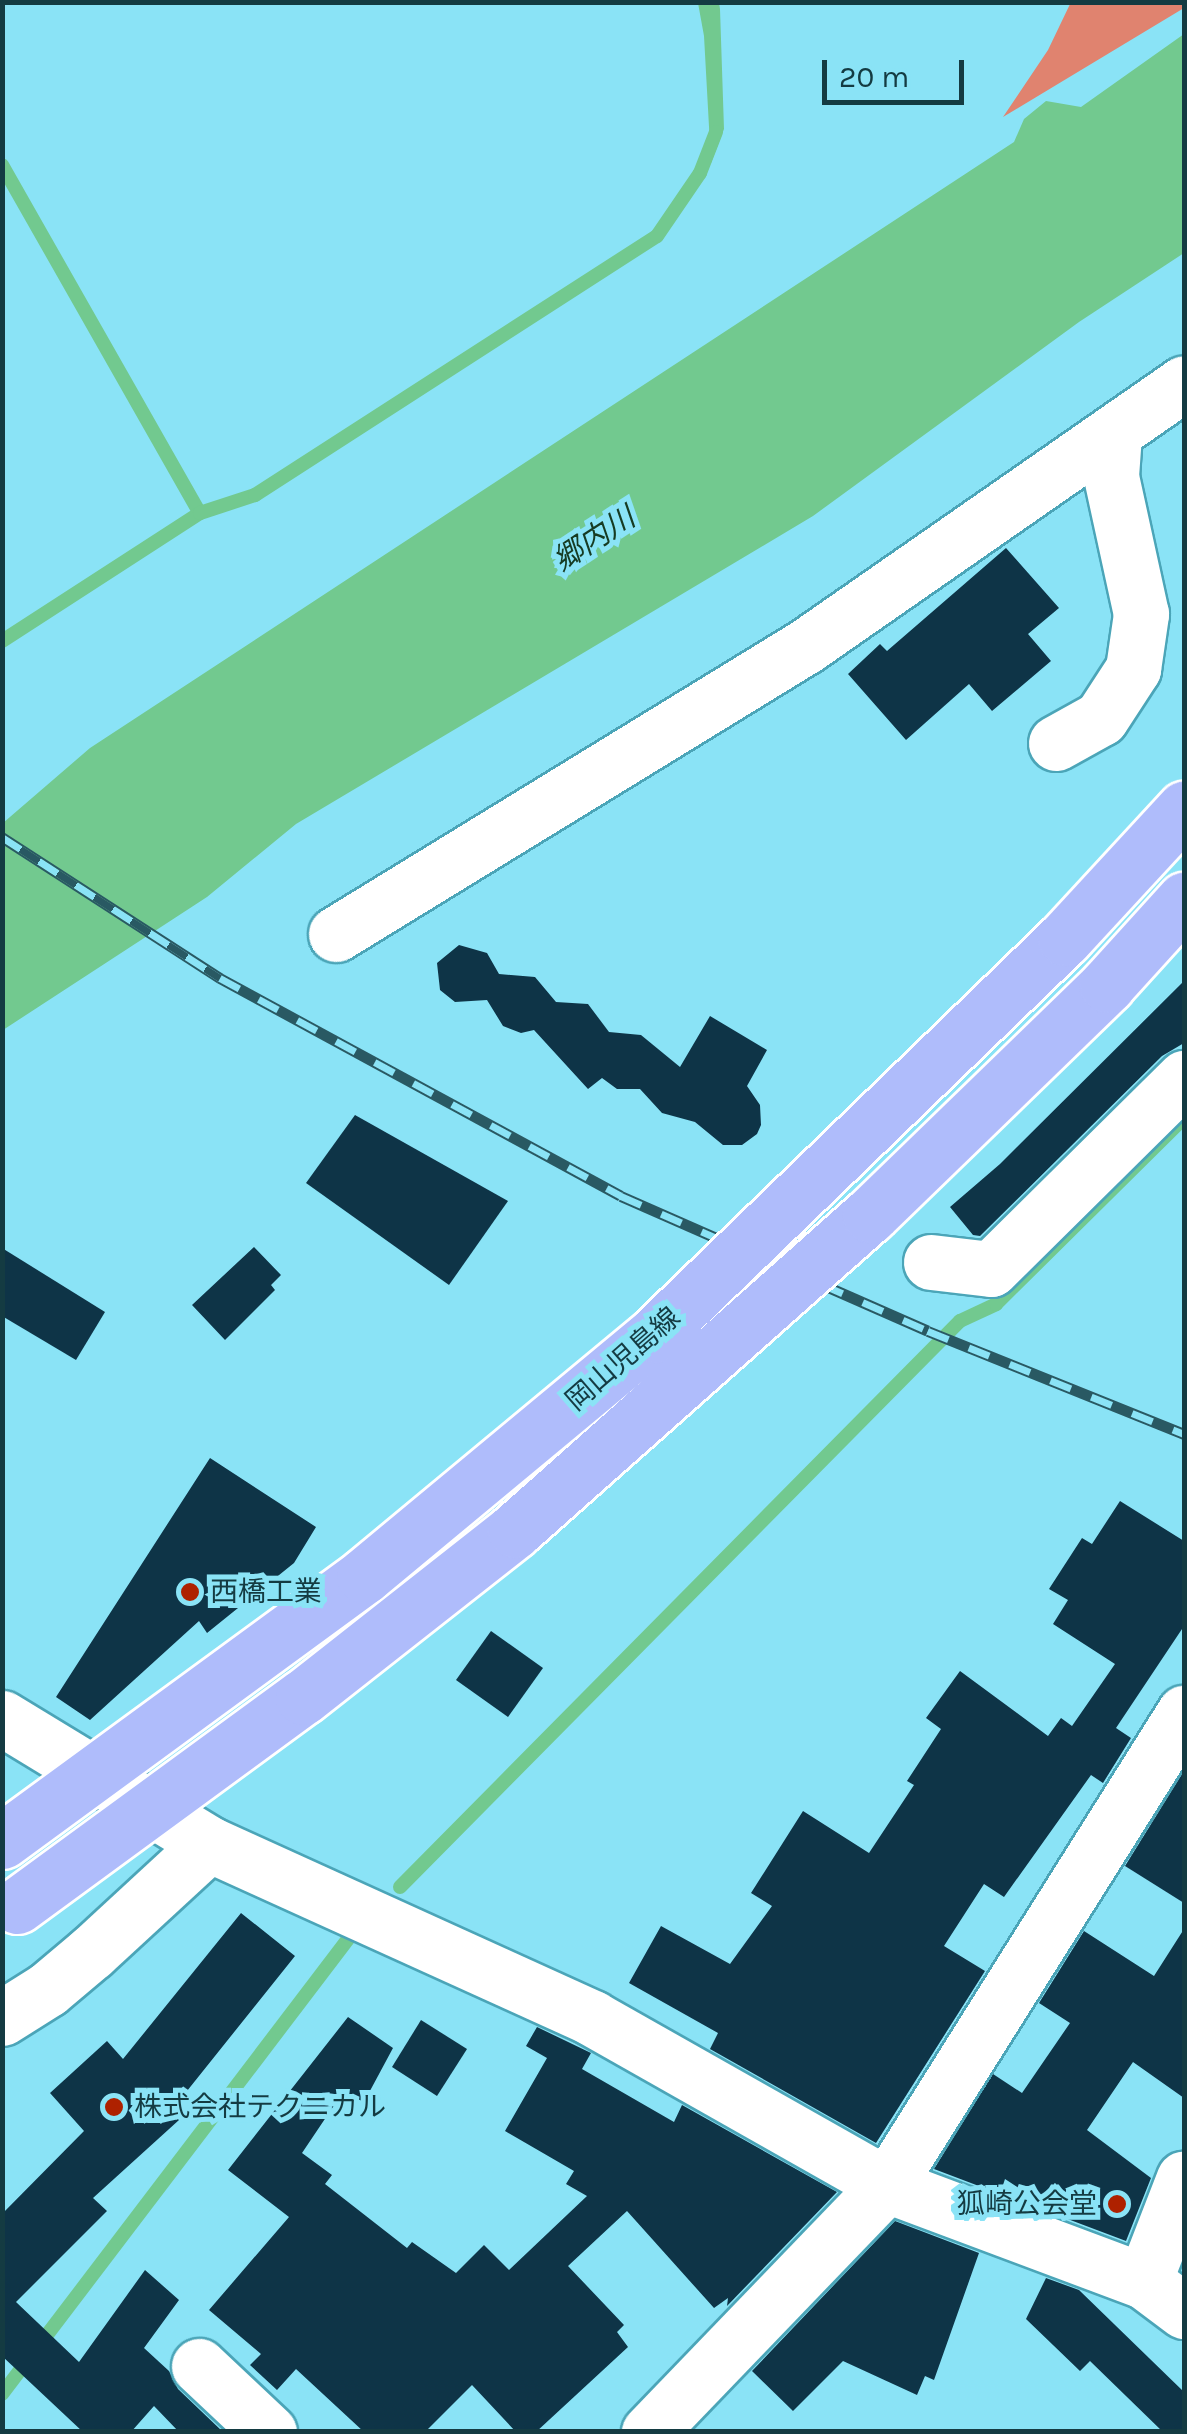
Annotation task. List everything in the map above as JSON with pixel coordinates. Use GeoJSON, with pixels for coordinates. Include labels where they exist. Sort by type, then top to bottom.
{"type":"FeatureCollection","features":[{"type":"Feature","properties":{"kind":"main road","name":"岡山児島線"},"geometry":{"type":"LineString","coordinates":[[2,1841],[364,1576],[654,1334],[1065,938],[1184,810]]}},
{"type":"Feature","properties":{"kind":"main road","name":"岡山児島線"},"geometry":{"type":"LineString","coordinates":[[17,1906],[302,1697],[530,1518],[870,1215],[1107,985],[1184,900]]}},
{"type":"Feature","properties":{"kind":"street"},"geometry":{"type":"LineString","coordinates":[[336,934],[806,646],[1184,383]]}},
{"type":"Feature","properties":{"kind":"street"},"geometry":{"type":"LineString","coordinates":[[1056,743],[1101,718],[1133,668],[1141,614],[1111,476],[1114,434]]}},
{"type":"Feature","properties":{"kind":"street"},"geometry":{"type":"LineString","coordinates":[[932,1262],[991,1270],[1184,1078]]}},
{"type":"Feature","properties":{"kind":"street"},"geometry":{"type":"LineString","coordinates":[[650,2432],[887,2185],[1184,1713]]}},
{"type":"Feature","properties":{"kind":"street"},"geometry":{"type":"LineString","coordinates":[[2,1718],[208,1844],[592,2018],[887,2185],[1164,2296],[1184,2178]]}},
{"type":"Feature","properties":{"kind":"street"},"geometry":{"type":"LineString","coordinates":[[2,2018],[62,1977],[208,1844]]}},
{"type":"Feature","properties":{"kind":"street"},"geometry":{"type":"LineString","coordinates":[[200,2366],[269,2432]]}},
{"type":"Feature","properties":{"kind":"shaded area"},"geometry":{"type":"Polygon","coordinates":[[[1071,2],[1184,3],[1184,8],[1003,117],[1048,50],[1071,2]]]}},
{"type":"Feature","properties":{"kind":"water"},"geometry":{"type":"Polygon","coordinates":[[[698,3],[719,3],[720,9],[724,129],[711,163],[704,36],[698,3]]]}},
{"type":"Feature","properties":{"kind":"water","name":"郷内川"},"geometry":{"type":"Polygon","coordinates":[[[1184,34],[1184,253],[1079,322],[813,516],[296,824],[207,897],[3,1030],[3,823],[90,748],[1014,142],[1024,119],[1046,101],[1081,107],[1184,34]]]}},
{"type":"Feature","properties":{"kind":"building"},"geometry":{"type":"Polygon","coordinates":[[[1006,548],[1059,608],[1028,634],[1051,661],[992,711],[969,684],[906,740],[848,674],[880,644],[887,651],[1006,548]]]}},
{"type":"Feature","properties":{"kind":"building"},"geometry":{"type":"Polygon","coordinates":[[[459,945],[487,953],[499,974],[535,977],[556,1002],[588,1004],[609,1032],[641,1035],[680,1067],[710,1016],[767,1050],[747,1086],[760,1105],[761,1125],[757,1134],[742,1145],[723,1145],[695,1122],[662,1113],[640,1089],[617,1089],[602,1078],[588,1089],[534,1030],[521,1033],[503,1026],[487,1000],[455,1002],[440,990],[437,963],[459,945]]]}},
{"type":"Feature","properties":{"kind":"building"},"geometry":{"type":"Polygon","coordinates":[[[1184,981],[1184,1043],[1162,1056],[980,1236],[973,1235],[950,1207],[1000,1164],[1184,981]]]}},
{"type":"Feature","properties":{"kind":"building"},"geometry":{"type":"Polygon","coordinates":[[[355,1115],[508,1201],[449,1285],[306,1183],[355,1115]]]}},
{"type":"Feature","properties":{"kind":"building"},"geometry":{"type":"Polygon","coordinates":[[[254,1247],[281,1275],[271,1285],[275,1290],[225,1340],[192,1305],[254,1247]]]}},
{"type":"Feature","properties":{"kind":"building"},"geometry":{"type":"Polygon","coordinates":[[[2,1248],[105,1312],[76,1360],[2,1316],[2,1248]]]}},
{"type":"Feature","properties":{"kind":"building","name":"西橋工業"},"geometry":{"type":"Polygon","coordinates":[[[210,1458],[316,1527],[294,1563],[207,1633],[199,1621],[90,1720],[56,1697],[210,1458]]]}},
{"type":"Feature","properties":{"kind":"building"},"geometry":{"type":"Polygon","coordinates":[[[1120,1501],[1184,1541],[1184,1626],[1116,1728],[1131,1738],[1103,1783],[1091,1775],[1004,1897],[984,1884],[944,1946],[985,1971],[876,2143],[710,2049],[718,2033],[629,1983],[661,1926],[730,1964],[772,1906],[751,1893],[803,1811],[869,1853],[914,1785],[907,1781],[941,1729],[926,1718],[960,1671],[1048,1736],[1061,1718],[1072,1726],[1115,1664],[1053,1624],[1068,1600],[1049,1589],[1082,1538],[1092,1544],[1120,1501]]]}},
{"type":"Feature","properties":{"kind":"building"},"geometry":{"type":"Polygon","coordinates":[[[491,1631],[543,1668],[508,1717],[456,1680],[491,1631]]]}},
{"type":"Feature","properties":{"kind":"building"},"geometry":{"type":"Polygon","coordinates":[[[1184,1771],[1184,1903],[1125,1866],[1184,1771]]]}},
{"type":"Feature","properties":{"kind":"building"},"geometry":{"type":"Polygon","coordinates":[[[241,1913],[295,1956],[171,2111],[179,2120],[93,2198],[107,2211],[16,2302],[79,2362],[145,2270],[179,2300],[144,2348],[169,2371],[178,2389],[223,2432],[179,2432],[154,2406],[131,2432],[83,2432],[2,2356],[2,2214],[84,2131],[50,2093],[107,2041],[123,2059],[241,1913]]]}},
{"type":"Feature","properties":{"kind":"building"},"geometry":{"type":"Polygon","coordinates":[[[1184,1929],[1184,2098],[1133,2062],[1087,2130],[1151,2178],[1126,2241],[1065,2218],[1005,2179],[1000,2194],[934,2169],[993,2074],[1022,2093],[1070,2023],[1039,2003],[1084,1931],[1154,1976],[1184,1929]]]}},
{"type":"Feature","properties":{"kind":"building"},"geometry":{"type":"Polygon","coordinates":[[[348,2017],[393,2048],[364,2102],[343,2092],[302,2153],[332,2175],[325,2184],[407,2248],[412,2242],[456,2273],[484,2245],[509,2270],[587,2196],[566,2184],[574,2171],[505,2131],[547,2058],[526,2046],[537,2027],[591,2053],[582,2069],[674,2122],[682,2105],[837,2192],[727,2306],[728,2298],[714,2308],[627,2211],[568,2266],[624,2325],[617,2332],[628,2347],[536,2432],[516,2432],[472,2385],[425,2432],[364,2432],[296,2369],[277,2390],[250,2365],[261,2354],[209,2310],[289,2217],[228,2170],[348,2017]]]}},
{"type":"Feature","properties":{"kind":"building"},"geometry":{"type":"Polygon","coordinates":[[[421,2020],[467,2049],[437,2096],[392,2067],[421,2020]]]}},
{"type":"Feature","properties":{"kind":"building"},"geometry":{"type":"Polygon","coordinates":[[[895,2221],[979,2253],[934,2380],[925,2376],[917,2395],[843,2361],[793,2411],[752,2371],[895,2221]]]}},
{"type":"Feature","properties":{"kind":"building"},"geometry":{"type":"Polygon","coordinates":[[[1046,2278],[1079,2290],[1184,2392],[1184,2432],[1163,2432],[1090,2361],[1080,2371],[1026,2319],[1046,2278]]]}},
{"type":"Feature","properties":{"kind":"waterway"},"geometry":{"type":"LineString","coordinates":[[2,641],[200,513],[255,495],[657,236],[700,173],[716,132]]}},
{"type":"Feature","properties":{"kind":"waterway"},"geometry":{"type":"LineString","coordinates":[[2,165],[200,513]]}},
{"type":"Feature","properties":{"kind":"waterway"},"geometry":{"type":"LineString","coordinates":[[400,1887],[960,1321],[996,1304],[1184,1118]]}},
{"type":"Feature","properties":{"kind":"waterway"},"geometry":{"type":"LineString","coordinates":[[2,2394],[351,1935]]}},
{"type":"Feature","properties":{"kind":"railway"},"geometry":{"type":"LineString","coordinates":[[2,837],[220,978],[621,1196],[928,1331],[1184,1434]]}},
{"type":"Feature","properties":{"kind":"place","name":"西橋工業"},"geometry":{"type":"Point","coordinates":[190,1592]}},
{"type":"Feature","properties":{"kind":"place","name":"株式会社テクニカル"},"geometry":{"type":"Point","coordinates":[114,2107]}},
{"type":"Feature","properties":{"kind":"place","name":"狐崎公会堂"},"geometry":{"type":"Point","coordinates":[1117,2204]}}]}
